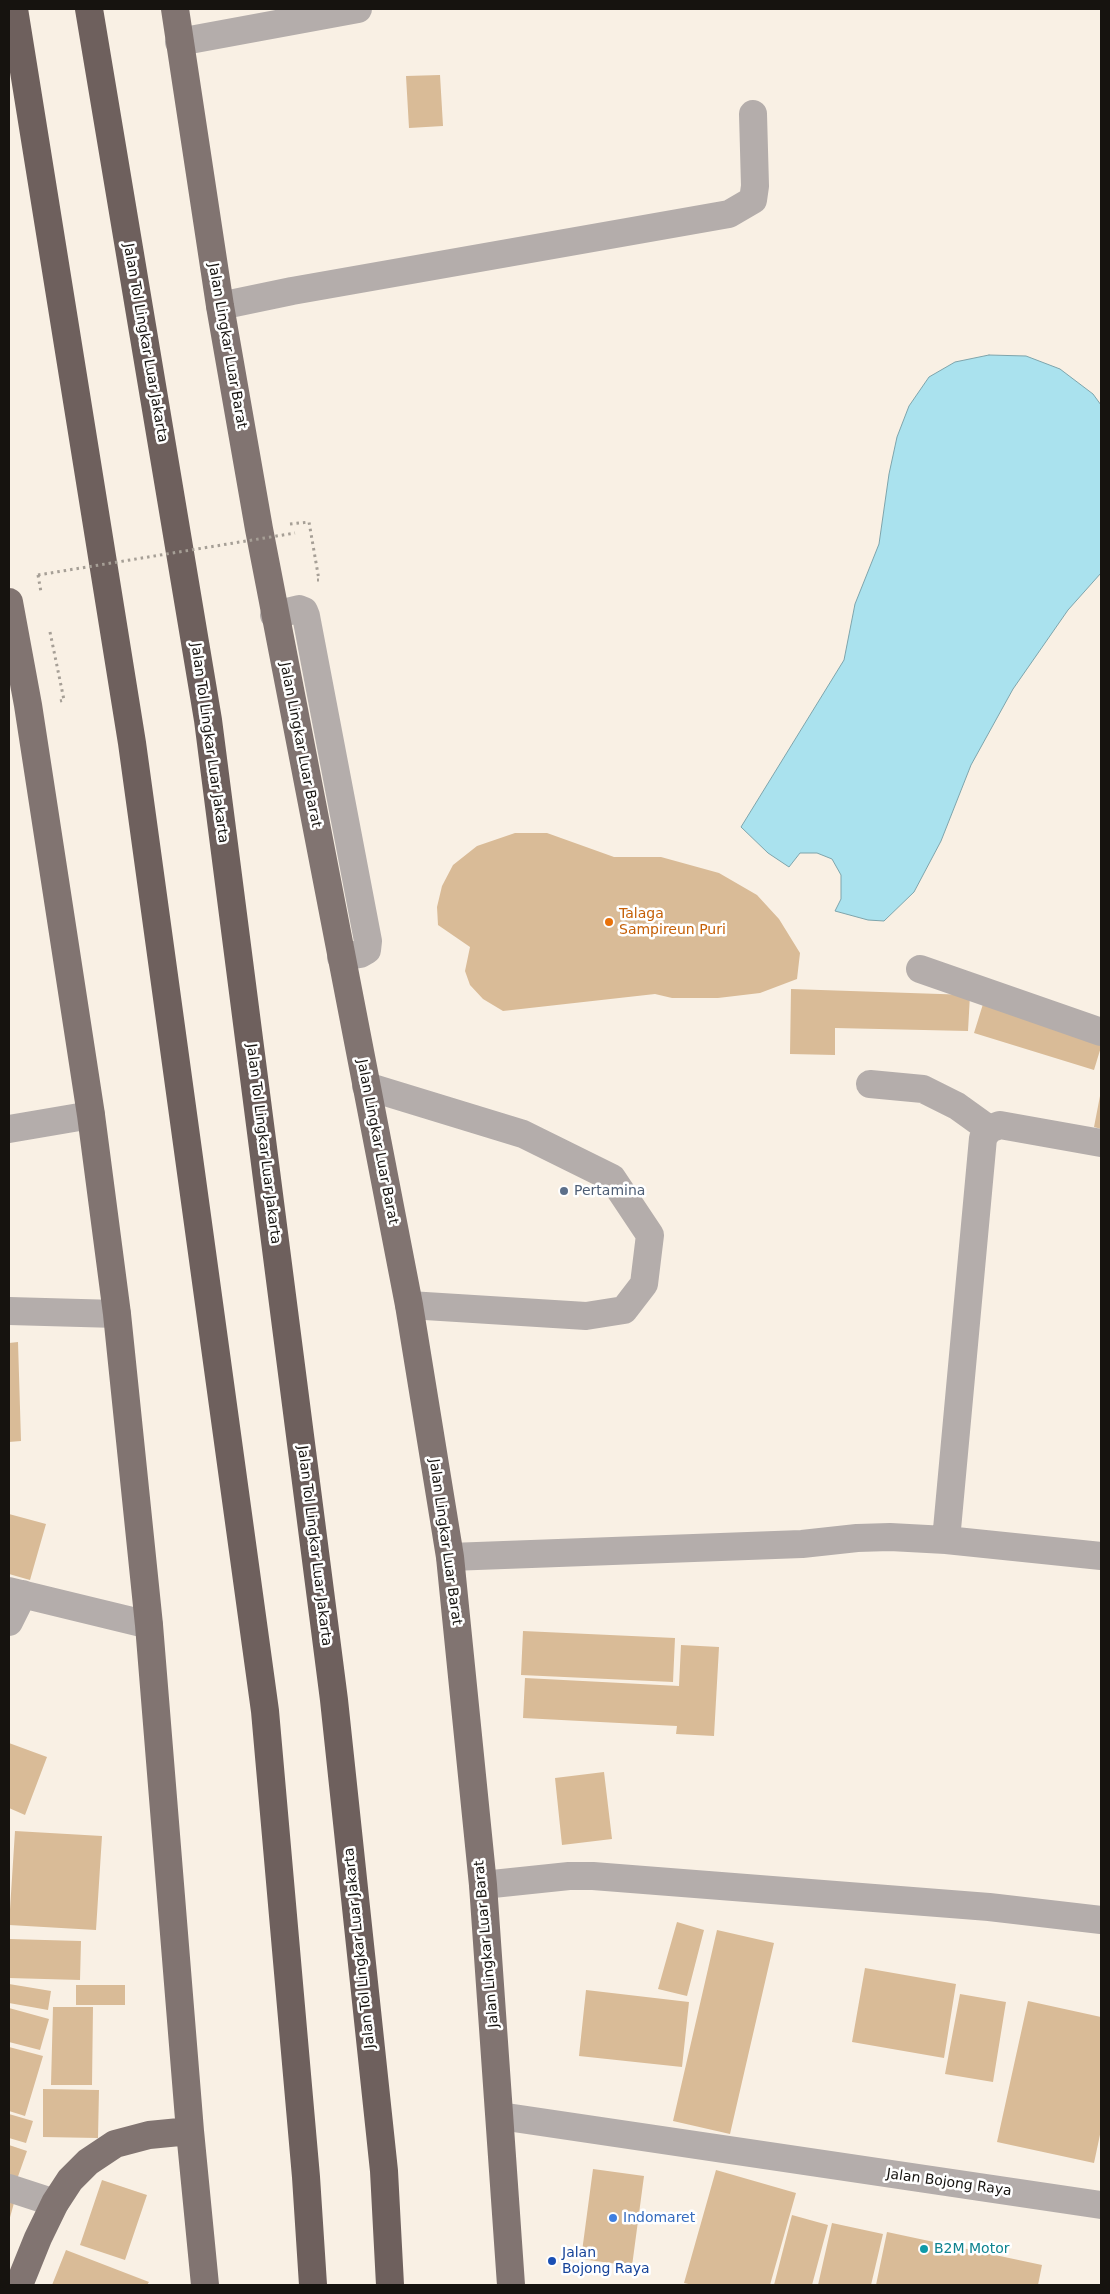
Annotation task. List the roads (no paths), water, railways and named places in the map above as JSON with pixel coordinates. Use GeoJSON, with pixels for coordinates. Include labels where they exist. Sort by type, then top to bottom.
{"type":"FeatureCollection","features":[{"type":"Feature","properties":{"kind":"highway"},"geometry":{"type":"LineString","coordinates":[[14,9],[132,743],[265,1711],[306,2177],[313,2285]]}},
{"type":"Feature","properties":{"kind":"highway","name":"Jalan Tol Lingkar Luar Jakarta"},"geometry":{"type":"LineString","coordinates":[[89,9],[210,730],[334,1700],[384,2171],[390,2285]]}},
{"type":"Feature","properties":{"kind":"main road","name":"Jalan Lingkar Luar Barat"},"geometry":{"type":"LineString","coordinates":[[175,9],[220,306],[274,615],[409,1305],[450,1556],[483,1885],[511,2285]]}},
{"type":"Feature","properties":{"kind":"main road"},"geometry":{"type":"LineString","coordinates":[[9,602],[28,705],[91,1115],[116,1314],[149,1625],[190,2131],[205,2285]]}},
{"type":"Feature","properties":{"kind":"main road"},"geometry":{"type":"LineString","coordinates":[[16,2279],[55,2203],[70,2180],[88,2162],[115,2144],[149,2135],[190,2131]]}},
{"type":"Feature","properties":{"kind":"street"},"geometry":{"type":"LineString","coordinates":[[179,42],[286,15],[358,9]]}},
{"type":"Feature","properties":{"kind":"street"},"geometry":{"type":"LineString","coordinates":[[220,306],[292,291],[729,214],[753,200],[755,186],[753,114]]}},
{"type":"Feature","properties":{"kind":"street"},"geometry":{"type":"LineString","coordinates":[[920,969],[1101,1032]]}},
{"type":"Feature","properties":{"kind":"street"},"geometry":{"type":"LineString","coordinates":[[870,1084],[924,1089],[958,1106],[989,1129]]}},
{"type":"Feature","properties":{"kind":"street"},"geometry":{"type":"LineString","coordinates":[[366,1086],[523,1134],[612,1178],[650,1235],[644,1284],[624,1310],[586,1316],[409,1305]]}},
{"type":"Feature","properties":{"kind":"street"},"geometry":{"type":"LineString","coordinates":[[9,1129],[91,1115]]}},
{"type":"Feature","properties":{"kind":"street"},"geometry":{"type":"LineString","coordinates":[[946,1540],[983,1138],[989,1129],[1000,1125],[1101,1143]]}},
{"type":"Feature","properties":{"kind":"street"},"geometry":{"type":"LineString","coordinates":[[9,1311],[116,1314]]}},
{"type":"Feature","properties":{"kind":"street"},"geometry":{"type":"LineString","coordinates":[[450,1556],[802,1544],[857,1538],[946,1540],[1101,1556]]}},
{"type":"Feature","properties":{"kind":"street"},"geometry":{"type":"LineString","coordinates":[[9,1622],[16,1592],[149,1625]]}},
{"type":"Feature","properties":{"kind":"street"},"geometry":{"type":"LineString","coordinates":[[483,1885],[569,1876],[593,1876],[989,1907],[1101,1920]]}},
{"type":"Feature","properties":{"kind":"street","name":"Jalan Bojong Raya"},"geometry":{"type":"LineString","coordinates":[[500,2116],[1101,2205]]}},
{"type":"Feature","properties":{"kind":"street"},"geometry":{"type":"LineString","coordinates":[[9,2188],[55,2203]]}},
{"type":"Feature","properties":{"kind":"water"},"geometry":{"type":"Polygon","coordinates":[[[989,355],[1026,356],[1060,369],[1093,394],[1101,405],[1101,573],[1068,610],[1013,689],[971,765],[941,841],[914,892],[884,921],[868,920],[835,911],[841,899],[841,875],[832,859],[817,853],[800,853],[789,867],[768,853],[741,827],[844,660],[855,604],[879,544],[889,474],[897,437],[909,406],[929,377],[955,362],[989,355]]]}},
{"type":"Feature","properties":{"kind":"place","name":"Talaga Sampireun Puri"},"geometry":{"type":"Point","coordinates":[609,922]}},
{"type":"Feature","properties":{"kind":"place","name":"Pertamina"},"geometry":{"type":"Point","coordinates":[564,1191]}},
{"type":"Feature","properties":{"kind":"place","name":"Indomaret"},"geometry":{"type":"Point","coordinates":[613,2218]}},
{"type":"Feature","properties":{"kind":"place","name":"B2M Motor"},"geometry":{"type":"Point","coordinates":[924,2249]}},
{"type":"Feature","properties":{"kind":"place","name":"Jalan Bojong Raya"},"geometry":{"type":"Point","coordinates":[552,2261]}}]}
